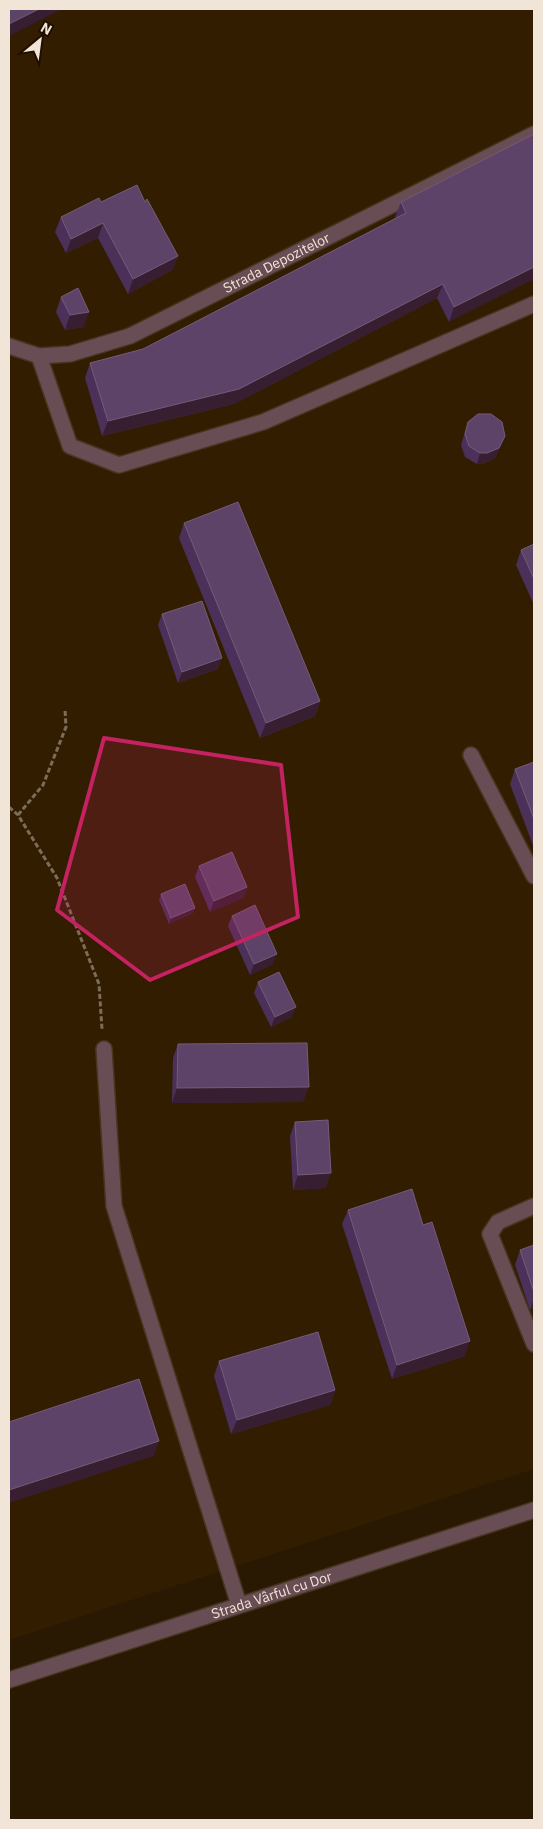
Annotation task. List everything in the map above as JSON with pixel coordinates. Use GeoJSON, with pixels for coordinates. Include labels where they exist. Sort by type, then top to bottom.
{"type":"FeatureCollection","features":[{"type":"Feature","properties":{"kind":"street","name":"Strada Depozitelor"},"geometry":{"type":"LineString","coordinates":[[9,346],[39,356],[70,354],[130,336],[534,134]]}},
{"type":"Feature","properties":{"kind":"street"},"geometry":{"type":"LineString","coordinates":[[39,356],[70,446],[119,465],[263,422],[534,304]]}},
{"type":"Feature","properties":{"kind":"street"},"geometry":{"type":"LineString","coordinates":[[471,755],[534,876]]}},
{"type":"Feature","properties":{"kind":"street"},"geometry":{"type":"LineString","coordinates":[[104,1049],[114,1206],[239,1605]]}},
{"type":"Feature","properties":{"kind":"street"},"geometry":{"type":"LineString","coordinates":[[534,1206],[498,1222],[490,1234],[534,1344]]}},
{"type":"Feature","properties":{"kind":"street","name":"Strada Vârful cu Dor"},"geometry":{"type":"LineString","coordinates":[[9,1680],[534,1510]]}},
{"type":"Feature","properties":{"kind":"path"},"geometry":{"type":"LineString","coordinates":[[18,815],[43,785],[66,727],[66,710]]}},
{"type":"Feature","properties":{"kind":"path"},"geometry":{"type":"LineString","coordinates":[[9,807],[18,815],[57,878],[99,984],[104,1049]]}},
{"type":"Feature","properties":{"kind":"highlighted area"},"geometry":{"type":"Polygon","coordinates":[[[104,738],[281,765],[298,917],[150,980],[57,910],[104,738]]]}},
{"type":"Feature","properties":{"kind":"shaded area"},"geometry":{"type":"Polygon","coordinates":[[[9,9],[534,9],[534,1469],[9,1640],[9,9]]]}},
{"type":"Feature","properties":{"kind":"building"},"geometry":{"type":"Polygon","coordinates":[[[9,9],[39,9],[9,24],[9,9]]]}},
{"type":"Feature","properties":{"kind":"building"},"geometry":{"type":"Polygon","coordinates":[[[534,134],[534,267],[454,307],[443,284],[239,389],[108,421],[90,363],[143,349],[406,213],[401,202],[534,134]]]}},
{"type":"Feature","properties":{"kind":"building"},"geometry":{"type":"Polygon","coordinates":[[[137,185],[145,202],[147,199],[178,256],[133,279],[103,223],[71,239],[61,217],[99,198],[101,202],[137,185]]]}},
{"type":"Feature","properties":{"kind":"building"},"geometry":{"type":"Polygon","coordinates":[[[78,288],[89,312],[70,315],[61,297],[78,288]]]}},
{"type":"Feature","properties":{"kind":"building"},"geometry":{"type":"Polygon","coordinates":[[[478,414],[491,414],[502,422],[505,436],[499,448],[487,453],[480,453],[469,446],[465,434],[468,422],[478,414]]]}},
{"type":"Feature","properties":{"kind":"building"},"geometry":{"type":"Polygon","coordinates":[[[238,502],[320,701],[266,723],[184,523],[238,502]]]}},
{"type":"Feature","properties":{"kind":"building"},"geometry":{"type":"Polygon","coordinates":[[[534,544],[534,579],[521,550],[534,544]]]}},
{"type":"Feature","properties":{"kind":"building"},"geometry":{"type":"Polygon","coordinates":[[[202,601],[222,658],[182,672],[162,614],[202,601]]]}},
{"type":"Feature","properties":{"kind":"building"},"geometry":{"type":"Polygon","coordinates":[[[534,762],[534,819],[515,769],[534,762]]]}},
{"type":"Feature","properties":{"kind":"building"},"geometry":{"type":"Polygon","coordinates":[[[232,852],[247,887],[214,901],[199,866],[232,852]]]}},
{"type":"Feature","properties":{"kind":"building"},"geometry":{"type":"Polygon","coordinates":[[[185,884],[195,908],[171,918],[161,894],[185,884]]]}},
{"type":"Feature","properties":{"kind":"building"},"geometry":{"type":"Polygon","coordinates":[[[255,905],[277,954],[254,964],[232,916],[255,905]]]}},
{"type":"Feature","properties":{"kind":"building"},"geometry":{"type":"Polygon","coordinates":[[[279,972],[296,1007],[275,1017],[258,982],[279,972]]]}},
{"type":"Feature","properties":{"kind":"building"},"geometry":{"type":"Polygon","coordinates":[[[307,1043],[309,1087],[177,1088],[178,1044],[307,1043]]]}},
{"type":"Feature","properties":{"kind":"building"},"geometry":{"type":"Polygon","coordinates":[[[328,1120],[331,1173],[298,1175],[295,1122],[328,1120]]]}},
{"type":"Feature","properties":{"kind":"building"},"geometry":{"type":"Polygon","coordinates":[[[412,1189],[423,1225],[432,1222],[470,1341],[397,1365],[348,1210],[412,1189]]]}},
{"type":"Feature","properties":{"kind":"building"},"geometry":{"type":"Polygon","coordinates":[[[534,1245],[534,1292],[520,1250],[534,1245]]]}},
{"type":"Feature","properties":{"kind":"building"},"geometry":{"type":"Polygon","coordinates":[[[318,1332],[335,1390],[237,1420],[219,1361],[318,1332]]]}},
{"type":"Feature","properties":{"kind":"building"},"geometry":{"type":"Polygon","coordinates":[[[139,1379],[159,1441],[9,1490],[9,1422],[139,1379]]]}}]}
